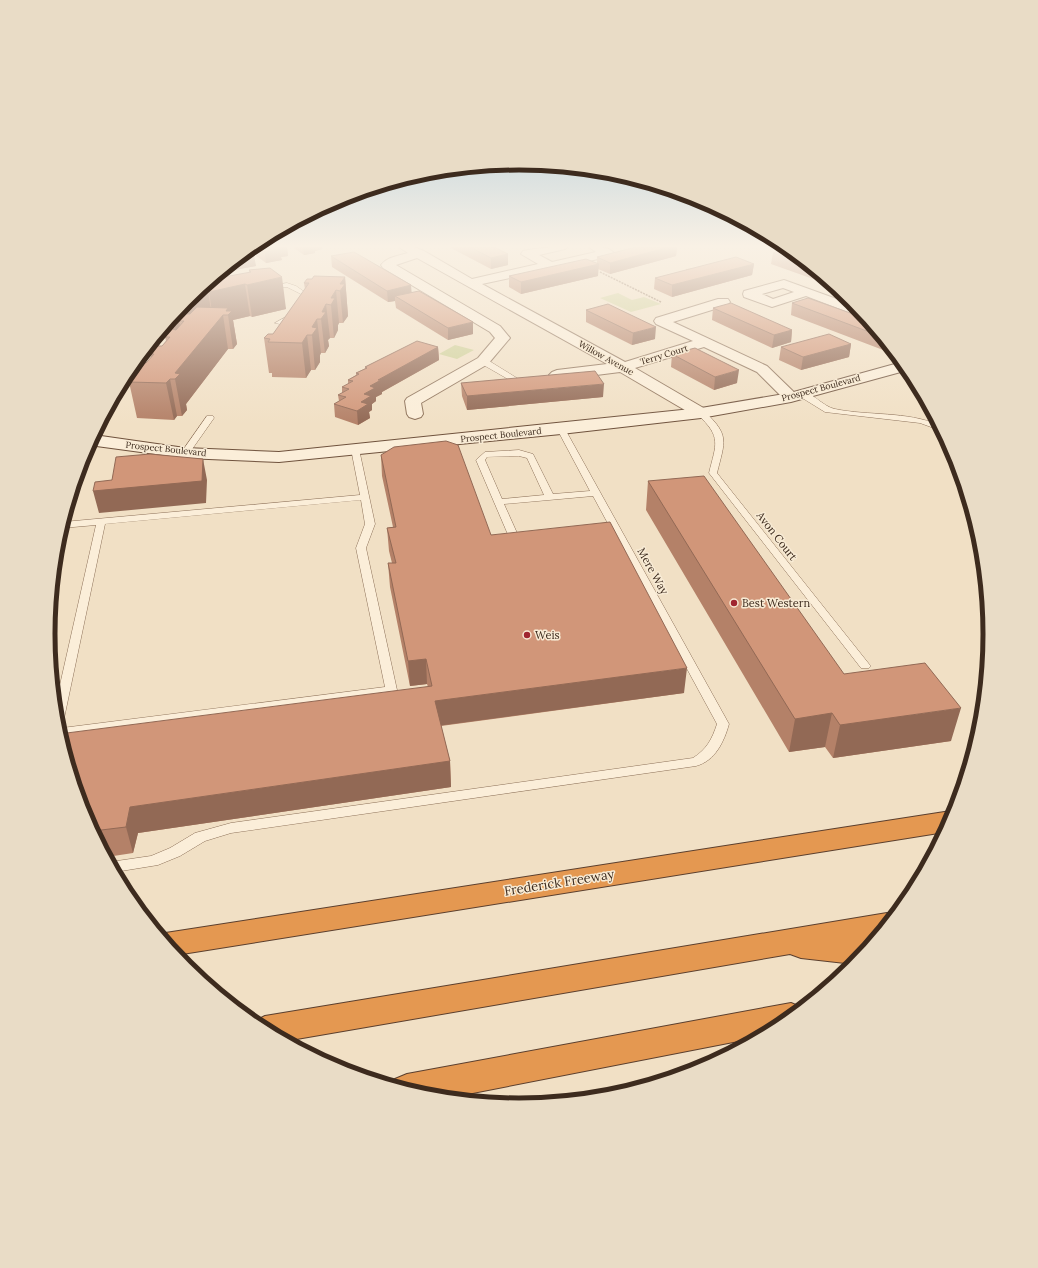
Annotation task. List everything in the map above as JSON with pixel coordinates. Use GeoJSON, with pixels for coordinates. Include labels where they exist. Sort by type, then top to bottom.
{"type":"FeatureCollection","features":[{"type":"Feature","properties":{"kind":"highway","name":"Frederick Freeway"},"geometry":{"type":"LineString","coordinates":[[172,942],[943,822]]}},
{"type":"Feature","properties":{"kind":"highway"},"geometry":{"type":"LineString","coordinates":[[275,1028],[776,942],[879,926]]}},
{"type":"Feature","properties":{"kind":"highway"},"geometry":{"type":"LineString","coordinates":[[776,942],[856,953]]}},
{"type":"Feature","properties":{"kind":"highway"},"geometry":{"type":"LineString","coordinates":[[421,1087],[778,1020]]}},
{"type":"Feature","properties":{"kind":"street"},"geometry":{"type":"LineString","coordinates":[[415,414],[413,402],[431,390],[483,361],[503,338],[495,329],[456,306]]}},
{"type":"Feature","properties":{"kind":"street","name":"Willow Avenue"},"geometry":{"type":"LineString","coordinates":[[512,306],[623,367],[701,413]]}},
{"type":"Feature","properties":{"kind":"street","name":"Terry Court"},"geometry":{"type":"LineString","coordinates":[[709,306],[661,321],[762,369],[797,395]]}},
{"type":"Feature","properties":{"kind":"street","name":"Terry Court"},"geometry":{"type":"LineString","coordinates":[[546,376],[623,367],[706,342]]}},
{"type":"Feature","properties":{"kind":"street","name":"Prospect Boulevard"},"geometry":{"type":"LineString","coordinates":[[97,441],[185,453],[279,457],[561,429],[701,413],[797,395],[899,368]]}},
{"type":"Feature","properties":{"kind":"street"},"geometry":{"type":"LineString","coordinates":[[492,383],[531,378]]}},
{"type":"Feature","properties":{"kind":"street"},"geometry":{"type":"LineString","coordinates":[[431,390],[469,385]]}},
{"type":"Feature","properties":{"kind":"lane"},"geometry":{"type":"LineString","coordinates":[[278,323],[302,310]]}},
{"type":"Feature","properties":{"kind":"lane"},"geometry":{"type":"LineString","coordinates":[[483,361],[516,380]]}},
{"type":"Feature","properties":{"kind":"lane"},"geometry":{"type":"LineString","coordinates":[[797,395],[833,411],[922,421],[933,426]]}},
{"type":"Feature","properties":{"kind":"lane","name":"Avon Court"},"geometry":{"type":"LineString","coordinates":[[701,413],[715,426],[720,442],[713,473],[865,666]]}},
{"type":"Feature","properties":{"kind":"lane"},"geometry":{"type":"LineString","coordinates":[[185,453],[210,418]]}},
{"type":"Feature","properties":{"kind":"lane","name":"Mere Way"},"geometry":{"type":"LineString","coordinates":[[117,866],[153,861],[176,852],[200,837],[231,828],[696,762],[703,757],[717,743],[724,724],[561,429]]}},
{"type":"Feature","properties":{"kind":"lane"},"geometry":{"type":"LineString","coordinates":[[65,731],[392,690],[361,548],[370,524],[355,450]]}},
{"type":"Feature","properties":{"kind":"lane"},"geometry":{"type":"LineString","coordinates":[[517,544],[480,460],[485,455],[519,453],[530,456],[550,497]]}},
{"type":"Feature","properties":{"kind":"lane"},"geometry":{"type":"LineString","coordinates":[[499,502],[596,493]]}},
{"type":"Feature","properties":{"kind":"lane"},"geometry":{"type":"LineString","coordinates":[[68,525],[364,497]]}},
{"type":"Feature","properties":{"kind":"lane"},"geometry":{"type":"LineString","coordinates":[[61,707],[101,522]]}},
{"type":"Feature","properties":{"kind":"green space"},"geometry":{"type":"Polygon","coordinates":[[[618,306],[653,306],[631,312],[618,306]]]}},
{"type":"Feature","properties":{"kind":"green space"},"geometry":{"type":"Polygon","coordinates":[[[455,345],[474,350],[457,359],[439,354],[455,345]]]}},
{"type":"Feature","properties":{"kind":"building"},"geometry":{"type":"Polygon","coordinates":[[[293,306],[325,306],[322,312],[326,312],[321,319],[317,319],[312,327],[317,328],[312,335],[307,335],[302,343],[268,342],[270,339],[264,338],[268,334],[273,334],[293,306]]]}},
{"type":"Feature","properties":{"kind":"building"},"geometry":{"type":"Polygon","coordinates":[[[412,306],[445,306],[473,322],[448,328],[412,306]]]}},
{"type":"Feature","properties":{"kind":"building"},"geometry":{"type":"Polygon","coordinates":[[[600,306],[613,306],[656,327],[633,333],[586,310],[600,306]]]}},
{"type":"Feature","properties":{"kind":"building"},"geometry":{"type":"Polygon","coordinates":[[[720,306],[738,306],[792,330],[774,335],[713,308],[720,306]]]}},
{"type":"Feature","properties":{"kind":"building"},"geometry":{"type":"Polygon","coordinates":[[[800,306],[831,306],[856,315],[872,333],[800,306]]]}},
{"type":"Feature","properties":{"kind":"building"},"geometry":{"type":"Polygon","coordinates":[[[197,307],[228,308],[226,311],[232,311],[228,315],[223,315],[175,373],[180,374],[175,379],[170,379],[166,383],[129,382],[138,372],[136,372],[143,363],[146,363],[154,354],[150,354],[157,346],[162,346],[170,337],[165,337],[172,329],[176,330],[184,321],[179,321],[186,314],[190,314],[197,307]]]}},
{"type":"Feature","properties":{"kind":"building"},"geometry":{"type":"Polygon","coordinates":[[[829,334],[851,344],[803,357],[781,347],[829,334]]]}},
{"type":"Feature","properties":{"kind":"building"},"geometry":{"type":"Polygon","coordinates":[[[417,341],[438,347],[378,380],[381,380],[370,386],[375,388],[364,394],[371,396],[361,402],[368,404],[357,411],[334,404],[346,397],[338,395],[349,389],[342,387],[353,381],[348,380],[359,374],[356,373],[417,341]]]}},
{"type":"Feature","properties":{"kind":"building"},"geometry":{"type":"Polygon","coordinates":[[[695,348],[739,370],[715,377],[672,354],[695,348]]]}},
{"type":"Feature","properties":{"kind":"building"},"geometry":{"type":"Polygon","coordinates":[[[595,371],[604,384],[467,396],[461,383],[595,371]]]}},
{"type":"Feature","properties":{"kind":"building"},"geometry":{"type":"Polygon","coordinates":[[[446,441],[458,445],[491,535],[610,522],[687,668],[435,701],[450,761],[130,807],[126,827],[99,830],[90,812],[80,783],[66,733],[432,686],[426,659],[408,661],[388,563],[396,563],[387,528],[396,527],[381,455],[394,447],[446,441]]]}},
{"type":"Feature","properties":{"kind":"building"},"geometry":{"type":"Polygon","coordinates":[[[150,454],[203,459],[202,481],[93,491],[95,482],[112,480],[116,457],[150,454]]]}},
{"type":"Feature","properties":{"kind":"building"},"geometry":{"type":"Polygon","coordinates":[[[704,476],[844,674],[925,663],[961,708],[840,725],[832,713],[795,719],[648,481],[704,476]]]}},
{"type":"Feature","properties":{"kind":"place","name":"Best Western"},"geometry":{"type":"Point","coordinates":[734,603]}},
{"type":"Feature","properties":{"kind":"place","name":"Weis"},"geometry":{"type":"Point","coordinates":[527,635]}}]}
